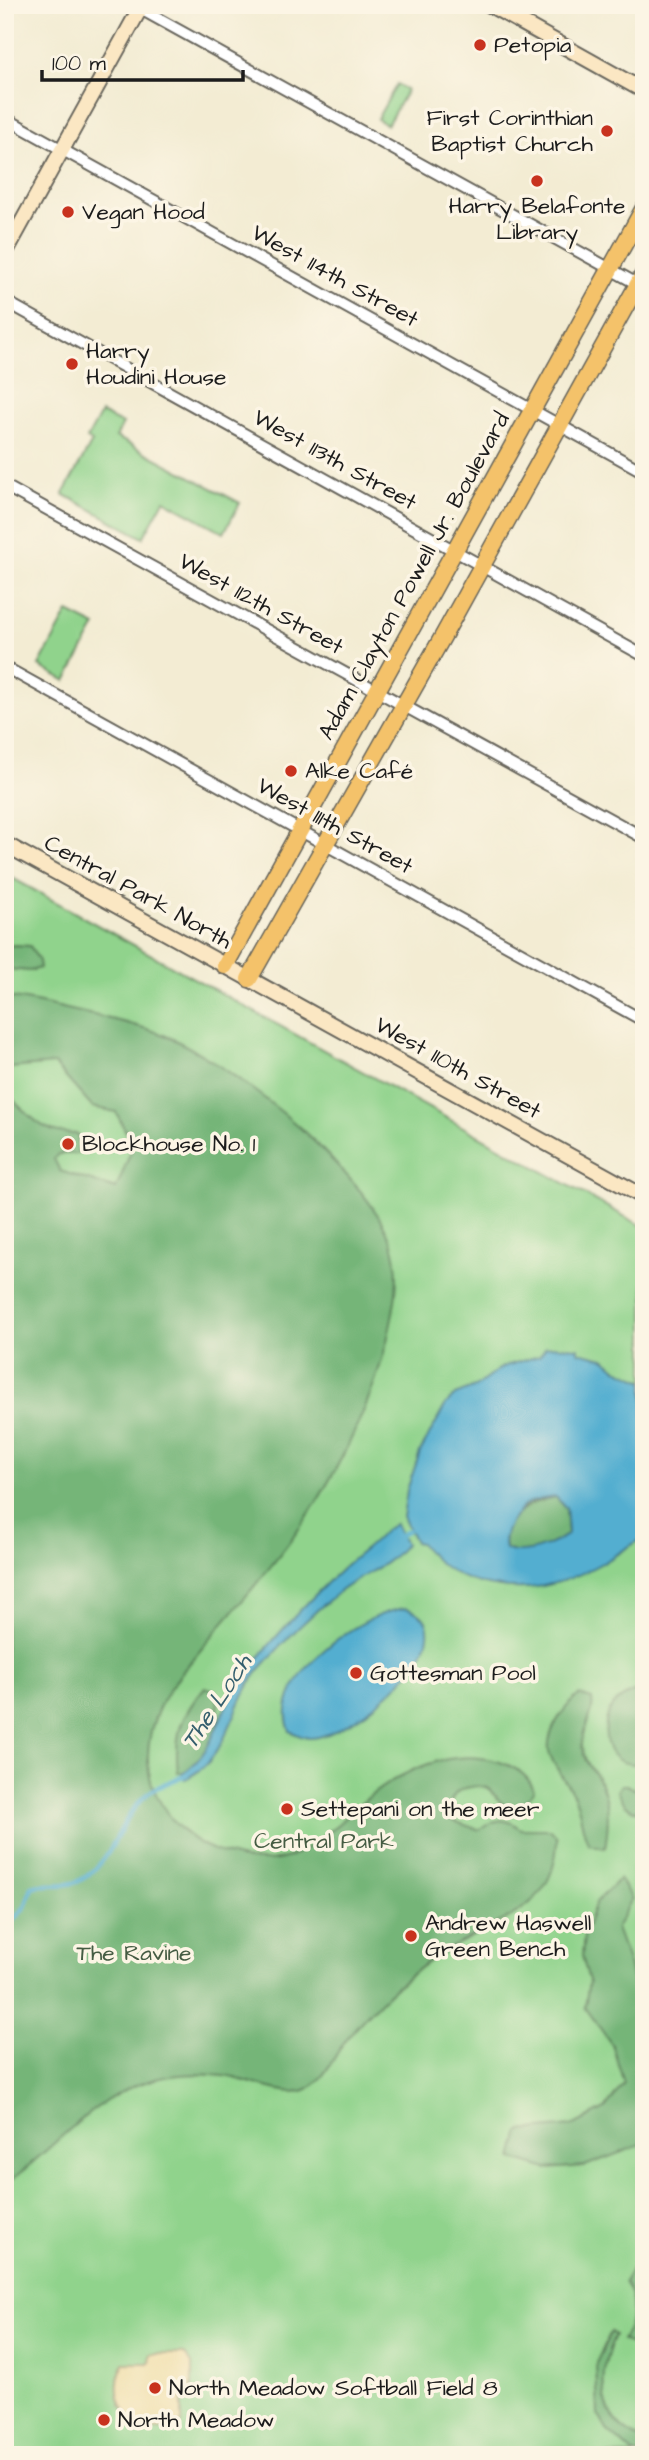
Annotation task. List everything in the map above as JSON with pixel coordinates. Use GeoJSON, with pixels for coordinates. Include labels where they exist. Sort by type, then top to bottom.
{"type":"FeatureCollection","features":[{"type":"Feature","properties":{"kind":"main road"},"geometry":{"type":"LineString","coordinates":[[490,5],[644,91]]}},
{"type":"Feature","properties":{"kind":"main road"},"geometry":{"type":"LineString","coordinates":[[5,253],[139,6]]}},
{"type":"Feature","properties":{"kind":"main road","name":"Adam Clayton Powell Jr. Boulevard"},"geometry":{"type":"LineString","coordinates":[[225,966],[644,208]]}},
{"type":"Feature","properties":{"kind":"main road"},"geometry":{"type":"LineString","coordinates":[[249,979],[642,282]]}},
{"type":"Feature","properties":{"kind":"main road","name":"Central Park North"},"geometry":{"type":"LineString","coordinates":[[5,844],[249,979]]}},
{"type":"Feature","properties":{"kind":"main road","name":"West 110th Street"},"geometry":{"type":"LineString","coordinates":[[249,979],[644,1197]]}},
{"type":"Feature","properties":{"kind":"street"},"geometry":{"type":"LineString","coordinates":[[139,6],[610,269],[642,282]]}},
{"type":"Feature","properties":{"kind":"street","name":"West 114th Street"},"geometry":{"type":"LineString","coordinates":[[5,118],[644,472]]}},
{"type":"Feature","properties":{"kind":"street","name":"West 113th Street"},"geometry":{"type":"LineString","coordinates":[[5,301],[644,656]]}},
{"type":"Feature","properties":{"kind":"street","name":"West 112th Street"},"geometry":{"type":"LineString","coordinates":[[5,486],[644,838]]}},
{"type":"Feature","properties":{"kind":"street","name":"West 111th Street"},"geometry":{"type":"LineString","coordinates":[[5,667],[644,1021]]}},
{"type":"Feature","properties":{"kind":"green space"},"geometry":{"type":"Polygon","coordinates":[[[397,84],[407,90],[387,125],[377,119],[397,84]]]}},
{"type":"Feature","properties":{"kind":"green space"},"geometry":{"type":"Polygon","coordinates":[[[101,413],[123,424],[116,437],[240,503],[224,533],[164,500],[143,538],[63,494],[92,442],[87,439],[101,413]]]}},
{"type":"Feature","properties":{"kind":"green space"},"geometry":{"type":"Polygon","coordinates":[[[68,612],[96,626],[66,681],[39,666],[68,612]]]}},
{"type":"Feature","properties":{"kind":"green space","name":"Central Park"},"geometry":{"type":"Polygon","coordinates":[[[5,874],[644,1227],[644,2455],[5,2455],[5,874]]]}},
{"type":"Feature","properties":{"kind":"green space"},"geometry":{"type":"Polygon","coordinates":[[[5,946],[30,946],[40,968],[30,971],[5,969],[5,946]]]}},
{"type":"Feature","properties":{"kind":"green space","name":"The Ravine"},"geometry":{"type":"Polygon","coordinates":[[[5,997],[47,1004],[146,1028],[183,1044],[223,1068],[284,1114],[337,1165],[377,1214],[395,1253],[396,1291],[380,1367],[360,1420],[334,1472],[289,1543],[180,1675],[159,1708],[150,1735],[148,1765],[152,1784],[162,1805],[184,1832],[214,1850],[261,1861],[281,1859],[314,1844],[378,1790],[410,1771],[445,1760],[482,1758],[516,1769],[529,1781],[534,1791],[522,1805],[513,1808],[504,1806],[487,1788],[477,1786],[459,1790],[451,1802],[451,1820],[479,1830],[492,1822],[502,1820],[521,1829],[550,1829],[557,1837],[555,1861],[548,1880],[538,1895],[510,1917],[436,1957],[398,1985],[353,2031],[323,2075],[312,2086],[297,2092],[277,2090],[223,2076],[186,2074],[154,2079],[127,2089],[102,2104],[5,2185],[5,997]],[[54,1064],[10,1068],[9,1096],[25,1112],[47,1128],[78,1134],[78,1154],[58,1154],[54,1159],[60,1171],[116,1189],[133,1146],[116,1112],[92,1107],[54,1064]]]}},
{"type":"Feature","properties":{"kind":"green space"},"geometry":{"type":"Polygon","coordinates":[[[556,1497],[566,1508],[568,1533],[538,1549],[520,1552],[505,1549],[504,1538],[511,1520],[526,1507],[556,1497]]]}},
{"type":"Feature","properties":{"kind":"green space"},"geometry":{"type":"Polygon","coordinates":[[[205,1687],[215,1690],[218,1702],[219,1714],[214,1737],[192,1766],[182,1774],[178,1773],[178,1737],[184,1717],[205,1687]]]}},
{"type":"Feature","properties":{"kind":"green space"},"geometry":{"type":"Polygon","coordinates":[[[644,1688],[644,1763],[627,1763],[617,1759],[609,1749],[606,1735],[608,1714],[617,1701],[644,1688]]]}},
{"type":"Feature","properties":{"kind":"green space"},"geometry":{"type":"Polygon","coordinates":[[[579,1695],[592,1699],[592,1712],[582,1746],[585,1758],[601,1784],[606,1799],[608,1824],[605,1848],[589,1844],[575,1798],[549,1751],[553,1727],[579,1695]]]}},
{"type":"Feature","properties":{"kind":"green space"},"geometry":{"type":"Polygon","coordinates":[[[621,1785],[627,1785],[644,1794],[644,1814],[621,1800],[617,1791],[621,1785]]]}},
{"type":"Feature","properties":{"kind":"green space"},"geometry":{"type":"Polygon","coordinates":[[[619,1879],[632,1899],[616,1928],[630,1967],[640,2014],[644,2017],[644,2138],[638,2146],[585,2166],[547,2169],[513,2159],[520,2131],[572,2126],[605,2109],[624,2083],[612,2045],[585,2007],[589,1981],[582,1956],[584,1935],[596,1902],[619,1879]]]}},
{"type":"Feature","properties":{"kind":"green space"},"geometry":{"type":"Polygon","coordinates":[[[632,2268],[644,2274],[644,2322],[631,2345],[622,2340],[632,2311],[631,2296],[624,2282],[632,2268]]]}},
{"type":"Feature","properties":{"kind":"green space"},"geometry":{"type":"Polygon","coordinates":[[[611,2332],[615,2335],[605,2365],[605,2396],[609,2410],[617,2422],[628,2432],[644,2440],[644,2455],[635,2455],[607,2430],[598,2414],[596,2363],[611,2332]]]}},
{"type":"Feature","properties":{"kind":"sand","name":"North Meadow Softball Field 8"},"geometry":{"type":"Polygon","coordinates":[[[151,2354],[184,2354],[192,2364],[192,2396],[182,2396],[182,2423],[167,2429],[153,2430],[129,2417],[118,2393],[118,2378],[124,2363],[150,2363],[151,2354]]]}},
{"type":"Feature","properties":{"kind":"water"},"geometry":{"type":"Polygon","coordinates":[[[546,1347],[578,1348],[578,1352],[604,1358],[617,1369],[644,1381],[644,1537],[591,1569],[554,1584],[514,1588],[471,1581],[452,1572],[435,1560],[420,1543],[415,1542],[403,1517],[407,1490],[420,1452],[446,1404],[455,1395],[475,1387],[502,1367],[539,1356],[546,1347]],[[556,1497],[525,1505],[508,1527],[505,1549],[529,1551],[562,1538],[568,1533],[566,1508],[556,1497]]]}},
{"type":"Feature","properties":{"kind":"water"},"geometry":{"type":"Polygon","coordinates":[[[395,1524],[405,1544],[390,1559],[329,1600],[278,1649],[250,1684],[211,1759],[185,1779],[182,1774],[194,1765],[202,1754],[238,1685],[263,1653],[289,1622],[350,1561],[395,1524]]]}},
{"type":"Feature","properties":{"kind":"water","name":"Gottesman Pool"},"geometry":{"type":"Polygon","coordinates":[[[406,1608],[425,1620],[428,1637],[419,1658],[402,1681],[353,1721],[329,1733],[310,1738],[290,1731],[287,1711],[293,1690],[305,1670],[323,1651],[366,1621],[406,1608]]]}},
{"type":"Feature","properties":{"kind":"waterway","name":"The Loch"},"geometry":{"type":"LineString","coordinates":[[395,1539],[408,1530]]}},
{"type":"Feature","properties":{"kind":"waterway","name":"The Loch"},"geometry":{"type":"LineString","coordinates":[[5,1939],[9,1936],[12,1921],[25,1907],[32,1887],[74,1883],[91,1873],[108,1853],[127,1818],[144,1797],[158,1787],[187,1775]]}},
{"type":"Feature","properties":{"kind":"place","name":"Petopia"},"geometry":{"type":"Point","coordinates":[480,45]}},
{"type":"Feature","properties":{"kind":"place","name":"First Corinthian Baptist Church"},"geometry":{"type":"Point","coordinates":[607,131]}},
{"type":"Feature","properties":{"kind":"place","name":"Harry Belafonte Library"},"geometry":{"type":"Point","coordinates":[537,181]}},
{"type":"Feature","properties":{"kind":"place","name":"Vegan Hood"},"geometry":{"type":"Point","coordinates":[68,212]}},
{"type":"Feature","properties":{"kind":"place","name":"Harry Houdini House"},"geometry":{"type":"Point","coordinates":[72,364]}},
{"type":"Feature","properties":{"kind":"place","name":"Alke Café"},"geometry":{"type":"Point","coordinates":[291,771]}},
{"type":"Feature","properties":{"kind":"place","name":"Blockhouse No. 1"},"geometry":{"type":"Point","coordinates":[68,1144]}},
{"type":"Feature","properties":{"kind":"place","name":"Gottesman Pool"},"geometry":{"type":"Point","coordinates":[356,1673]}},
{"type":"Feature","properties":{"kind":"place","name":"Settepani on the meer"},"geometry":{"type":"Point","coordinates":[287,1809]}},
{"type":"Feature","properties":{"kind":"place","name":"Andrew Haswell Green Bench"},"geometry":{"type":"Point","coordinates":[411,1936]}},
{"type":"Feature","properties":{"kind":"place","name":"North Meadow Softball Field 8"},"geometry":{"type":"Point","coordinates":[155,2388]}},
{"type":"Feature","properties":{"kind":"place","name":"North Meadow"},"geometry":{"type":"Point","coordinates":[104,2420]}}]}
